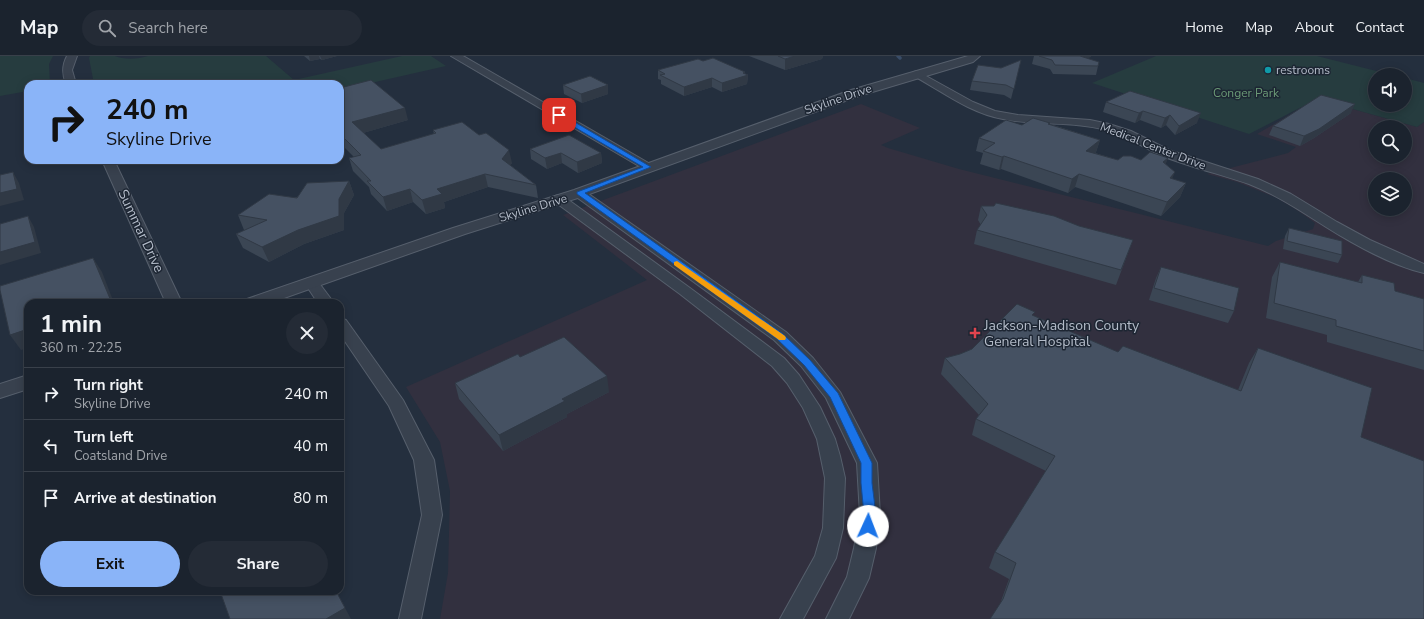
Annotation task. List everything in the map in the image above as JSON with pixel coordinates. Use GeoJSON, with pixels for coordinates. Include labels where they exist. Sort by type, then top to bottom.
{"type":"FeatureCollection","features":[{"type":"Feature","properties":{"kind":"street"},"geometry":{"type":"LineString","coordinates":[[70,80],[67,70],[72,56]]}},
{"type":"Feature","properties":{"kind":"street"},"geometry":{"type":"LineString","coordinates":[[456,56],[648,167]]}},
{"type":"Feature","properties":{"kind":"street"},"geometry":{"type":"LineString","coordinates":[[950,66],[958,56]]}},
{"type":"Feature","properties":{"kind":"street","name":"Skyline Drive"},"geometry":{"type":"LineString","coordinates":[[263,299],[459,231],[579,193],[855,93],[917,74],[950,66],[969,60],[975,56]]}},
{"type":"Feature","properties":{"kind":"street","name":"Medical Center Drive"},"geometry":{"type":"LineString","coordinates":[[917,74],[982,109],[1002,116],[1090,122],[1106,126],[1172,156],[1266,186],[1288,197],[1331,224],[1372,247],[1424,269]]}},
{"type":"Feature","properties":{"kind":"street","name":"Summar Drive"},"geometry":{"type":"LineString","coordinates":[[110,164],[172,299]]}},
{"type":"Feature","properties":{"kind":"street"},"geometry":{"type":"LineString","coordinates":[[579,193],[780,336],[807,362],[834,396],[867,463],[870,515],[858,578],[837,619]]}},
{"type":"Feature","properties":{"kind":"street"},"geometry":{"type":"LineString","coordinates":[[559,199],[685,291],[778,362],[793,379],[811,407],[826,439],[835,478],[833,528],[825,558],[791,619]]}},
{"type":"Feature","properties":{"kind":"street"},"geometry":{"type":"LineString","coordinates":[[311,282],[323,299]]}},
{"type":"Feature","properties":{"kind":"street"},"geometry":{"type":"LineString","coordinates":[[344,329],[397,404],[424,460],[432,515],[410,619]]}},
{"type":"Feature","properties":{"kind":"street"},"geometry":{"type":"LineString","coordinates":[[0,391],[24,383]]}},
{"type":"Feature","properties":{"kind":"shaded area","name":"Jackson-Madison County General Hospital"},"geometry":{"type":"Polygon","coordinates":[[[1317,99],[1392,120],[1368,120],[1368,164],[1412,164],[1412,126],[1417,127],[1424,122],[1424,619],[440,619],[448,573],[450,491],[440,442],[406,387],[647,280],[563,215],[861,104],[920,128],[881,145],[888,148],[959,169],[1268,246],[1276,241],[1313,229],[1315,223],[1277,198],[1237,182],[1207,174],[1288,153],[1296,147],[1257,134],[1317,99]]]}},
{"type":"Feature","properties":{"kind":"green space"},"geometry":{"type":"Polygon","coordinates":[[[0,56],[53,56],[49,64],[50,80],[24,80],[24,92],[0,96],[0,56]]]}},
{"type":"Feature","properties":{"kind":"green space"},"geometry":{"type":"Polygon","coordinates":[[[90,56],[115,56],[132,59],[148,56],[266,56],[294,80],[93,80],[89,58],[90,56]]]}},
{"type":"Feature","properties":{"kind":"green space"},"geometry":{"type":"Polygon","coordinates":[[[402,56],[431,56],[446,66],[344,89],[344,80],[294,80],[402,56]]]}},
{"type":"Feature","properties":{"kind":"green space","name":"Conger Park"},"geometry":{"type":"Polygon","coordinates":[[[1156,56],[1317,56],[1368,69],[1368,112],[1412,112],[1412,80],[1424,83],[1424,122],[1417,127],[1412,126],[1412,120],[1392,120],[1317,99],[1249,134],[1092,83],[1156,56]]]}},
{"type":"Feature","properties":{"kind":"building"},"geometry":{"type":"Polygon","coordinates":[[[778,56],[795,56],[785,59],[778,56]]]}},
{"type":"Feature","properties":{"kind":"building"},"geometry":{"type":"Polygon","coordinates":[[[1039,56],[1080,56],[1099,62],[1098,66],[1055,65],[1052,60],[1039,56]]]}},
{"type":"Feature","properties":{"kind":"building"},"geometry":{"type":"Polygon","coordinates":[[[713,58],[745,72],[743,73],[748,75],[722,83],[712,78],[684,87],[660,75],[665,74],[658,70],[698,59],[703,61],[713,58]]]}},
{"type":"Feature","properties":{"kind":"building"},"geometry":{"type":"Polygon","coordinates":[[[1021,60],[1014,89],[1006,85],[972,81],[978,65],[1001,68],[1021,60]]]}},
{"type":"Feature","properties":{"kind":"building"},"geometry":{"type":"Polygon","coordinates":[[[590,76],[608,85],[581,94],[563,85],[590,76]]]}},
{"type":"Feature","properties":{"kind":"building"},"geometry":{"type":"Polygon","coordinates":[[[371,80],[405,108],[352,122],[381,149],[436,133],[433,130],[462,122],[479,135],[486,133],[509,150],[502,159],[536,185],[485,174],[437,189],[442,194],[422,200],[410,189],[383,197],[367,181],[371,181],[349,158],[361,155],[344,138],[344,87],[371,80]]]}},
{"type":"Feature","properties":{"kind":"building"},"geometry":{"type":"Polygon","coordinates":[[[1130,91],[1201,113],[1179,126],[1170,115],[1165,118],[1143,111],[1139,113],[1106,102],[1130,91]]]}},
{"type":"Feature","properties":{"kind":"building"},"geometry":{"type":"Polygon","coordinates":[[[1321,95],[1355,104],[1319,129],[1304,136],[1273,126],[1321,95]]]}},
{"type":"Feature","properties":{"kind":"building"},"geometry":{"type":"Polygon","coordinates":[[[1033,118],[1100,140],[1086,151],[1118,160],[1123,156],[1131,156],[1141,160],[1150,152],[1168,158],[1163,162],[1175,172],[1170,178],[1186,183],[1167,202],[1079,174],[1072,179],[1004,156],[1002,157],[983,151],[995,143],[979,138],[1006,120],[1022,125],[1033,118]]]}},
{"type":"Feature","properties":{"kind":"building"},"geometry":{"type":"Polygon","coordinates":[[[569,135],[601,153],[577,162],[561,153],[545,158],[530,149],[569,135]]]}},
{"type":"Feature","properties":{"kind":"building"},"geometry":{"type":"Polygon","coordinates":[[[13,172],[17,189],[0,193],[0,175],[13,172]]]}},
{"type":"Feature","properties":{"kind":"building"},"geometry":{"type":"Polygon","coordinates":[[[349,181],[339,199],[339,216],[298,230],[262,247],[236,234],[267,220],[238,215],[269,194],[297,198],[307,183],[349,181]]]}},
{"type":"Feature","properties":{"kind":"building"},"geometry":{"type":"Polygon","coordinates":[[[996,203],[1054,216],[1079,226],[1133,240],[1121,270],[977,230],[987,215],[981,206],[994,206],[996,203]]]}},
{"type":"Feature","properties":{"kind":"building"},"geometry":{"type":"Polygon","coordinates":[[[28,216],[35,242],[0,252],[0,224],[28,216]]]}},
{"type":"Feature","properties":{"kind":"building"},"geometry":{"type":"Polygon","coordinates":[[[1289,228],[1342,241],[1342,255],[1287,241],[1289,228]]]}},
{"type":"Feature","properties":{"kind":"building"},"geometry":{"type":"Polygon","coordinates":[[[93,258],[110,299],[24,299],[24,330],[10,335],[0,286],[93,258]]]}},
{"type":"Feature","properties":{"kind":"building"},"geometry":{"type":"Polygon","coordinates":[[[1280,262],[1362,283],[1362,275],[1394,283],[1395,291],[1424,299],[1424,351],[1336,326],[1336,320],[1274,303],[1280,262]]]}},
{"type":"Feature","properties":{"kind":"building"},"geometry":{"type":"Polygon","coordinates":[[[1161,267],[1239,288],[1234,311],[1154,288],[1161,267]]]}},
{"type":"Feature","properties":{"kind":"building"},"geometry":{"type":"Polygon","coordinates":[[[1017,304],[1035,312],[1032,315],[1118,352],[1123,346],[1241,391],[1258,348],[1372,388],[1361,437],[1424,461],[1424,619],[990,619],[1003,599],[1016,563],[995,552],[1055,456],[976,419],[988,404],[945,358],[972,349],[1017,304]]]}},
{"type":"Feature","properties":{"kind":"building"},"geometry":{"type":"Polygon","coordinates":[[[564,337],[607,376],[562,399],[565,401],[499,435],[455,383],[518,354],[520,357],[564,337]]]}},
{"type":"Feature","properties":{"kind":"building"},"geometry":{"type":"Polygon","coordinates":[[[221,595],[338,595],[345,608],[326,619],[230,619],[221,595]]]}},
{"type":"Feature","properties":{"kind":"slow traffic"},"geometry":{"type":"LineString","coordinates":[[677,264],[782,338]]}},
{"type":"Feature","properties":{"kind":"place","name":"restrooms"},"geometry":{"type":"Point","coordinates":[1268,70]}},
{"type":"Feature","properties":{"kind":"place","name":"Jackson-Madison County General Hospital"},"geometry":{"type":"Point","coordinates":[975,333]}},
{"type":"Feature","properties":{"kind":"route"},"geometry":{"type":"LineString","coordinates":[[559,115],[648,167],[579,193],[780,336],[807,362],[834,396],[867,463],[870,515],[868,526]]}}]}
